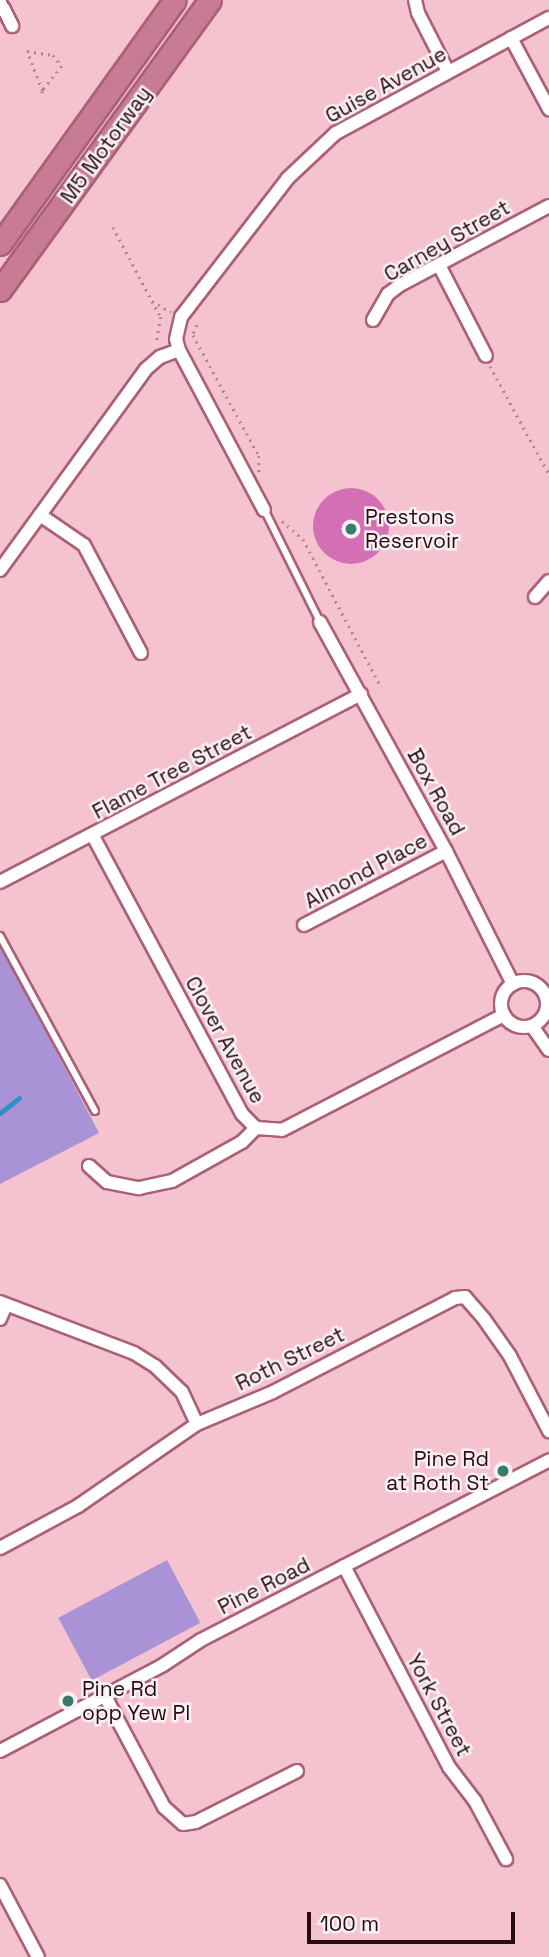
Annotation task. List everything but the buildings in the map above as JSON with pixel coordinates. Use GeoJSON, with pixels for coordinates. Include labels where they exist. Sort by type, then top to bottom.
{"type":"FeatureCollection","features":[{"type":"Feature","properties":{"kind":"highway","name":"M5 Motorway"},"geometry":{"type":"LineString","coordinates":[[0,244],[176,0]]}},
{"type":"Feature","properties":{"kind":"highway","name":"M5 Motorway"},"geometry":{"type":"LineString","coordinates":[[0,290],[210,0]]}},
{"type":"Feature","properties":{"kind":"highway"},"geometry":{"type":"LineString","coordinates":[[0,307],[122,123]]}},
{"type":"Feature","properties":{"kind":"street"},"geometry":{"type":"LineString","coordinates":[[415,0],[418,13],[449,72]]}},
{"type":"Feature","properties":{"kind":"street"},"geometry":{"type":"LineString","coordinates":[[0,2],[12,26]]}},
{"type":"Feature","properties":{"kind":"street","name":"Guise Avenue"},"geometry":{"type":"LineString","coordinates":[[179,350],[176,339],[181,317],[288,178],[336,133],[549,18]]}},
{"type":"Feature","properties":{"kind":"street"},"geometry":{"type":"LineString","coordinates":[[511,38],[549,109]]}},
{"type":"Feature","properties":{"kind":"street","name":"Carney Street"},"geometry":{"type":"LineString","coordinates":[[373,320],[388,294],[549,206]]}},
{"type":"Feature","properties":{"kind":"street"},"geometry":{"type":"LineString","coordinates":[[439,265],[486,356]]}},
{"type":"Feature","properties":{"kind":"street"},"geometry":{"type":"LineString","coordinates":[[0,570],[146,369],[160,357],[179,350],[264,510]]}},
{"type":"Feature","properties":{"kind":"street"},"geometry":{"type":"LineString","coordinates":[[40,515],[84,545],[141,653]]}},
{"type":"Feature","properties":{"kind":"street"},"geometry":{"type":"LineString","coordinates":[[535,597],[549,582]]}},
{"type":"Feature","properties":{"kind":"street","name":"Box Road"},"geometry":{"type":"LineString","coordinates":[[320,622],[446,851],[513,984]]}},
{"type":"Feature","properties":{"kind":"street","name":"Flame Tree Street"},"geometry":{"type":"LineString","coordinates":[[0,882],[93,836],[361,694]]}},
{"type":"Feature","properties":{"kind":"street","name":"Clover Avenue"},"geometry":{"type":"LineString","coordinates":[[93,836],[242,1114],[256,1128],[282,1130],[504,1015]]}},
{"type":"Feature","properties":{"kind":"street","name":"Almond Place"},"geometry":{"type":"LineString","coordinates":[[304,925],[446,851]]}},
{"type":"Feature","properties":{"kind":"street"},"geometry":{"type":"LineString","coordinates":[[528,981],[547,993],[544,1016],[532,1026],[517,1026],[504,1015],[503,995],[513,984],[528,981]]}},
{"type":"Feature","properties":{"kind":"street"},"geometry":{"type":"LineString","coordinates":[[532,1026],[549,1049]]}},
{"type":"Feature","properties":{"kind":"street"},"geometry":{"type":"LineString","coordinates":[[89,1166],[107,1182],[139,1188],[172,1181],[242,1142],[256,1128]]}},
{"type":"Feature","properties":{"kind":"street","name":"Roth Street"},"geometry":{"type":"LineString","coordinates":[[0,1548],[78,1506],[197,1424],[273,1392],[445,1301],[465,1297],[510,1356],[549,1431]]}},
{"type":"Feature","properties":{"kind":"street"},"geometry":{"type":"LineString","coordinates":[[0,1319],[3,1303],[134,1353],[155,1366],[182,1392],[197,1424]]}},
{"type":"Feature","properties":{"kind":"street","name":"Pine Road"},"geometry":{"type":"LineString","coordinates":[[0,1751],[344,1566],[549,1461]]}},
{"type":"Feature","properties":{"kind":"street","name":"York Street"},"geometry":{"type":"LineString","coordinates":[[344,1566],[449,1767],[475,1801],[506,1859]]}},
{"type":"Feature","properties":{"kind":"street"},"geometry":{"type":"LineString","coordinates":[[105,1696],[164,1807],[183,1824],[196,1822],[297,1771]]}},
{"type":"Feature","properties":{"kind":"street"},"geometry":{"type":"LineString","coordinates":[[0,1885],[38,1957]]}},
{"type":"Feature","properties":{"kind":"lane"},"geometry":{"type":"LineString","coordinates":[[264,510],[320,622]]}},
{"type":"Feature","properties":{"kind":"lane"},"geometry":{"type":"LineString","coordinates":[[0,936],[95,1111]]}},
{"type":"Feature","properties":{"kind":"path"},"geometry":{"type":"LineString","coordinates":[[27,51],[52,55],[62,66],[43,93],[27,51]]}},
{"type":"Feature","properties":{"kind":"path"},"geometry":{"type":"LineString","coordinates":[[113,227],[152,301],[167,310]]}},
{"type":"Feature","properties":{"kind":"path"},"geometry":{"type":"LineString","coordinates":[[197,326],[192,335],[259,456],[259,473]]}},
{"type":"Feature","properties":{"kind":"path"},"geometry":{"type":"LineString","coordinates":[[486,356],[549,474]]}},
{"type":"Feature","properties":{"kind":"path"},"geometry":{"type":"LineString","coordinates":[[279,519],[303,539],[379,683]]}},
{"type":"Feature","properties":{"kind":"shaded area"},"geometry":{"type":"Polygon","coordinates":[[[0,944],[99,1133],[0,1184],[0,944]]]}},
{"type":"Feature","properties":{"kind":"shaded area"},"geometry":{"type":"Polygon","coordinates":[[[167,1560],[200,1623],[92,1680],[58,1618],[167,1560]]]}},
{"type":"Feature","properties":{"kind":"waterway"},"geometry":{"type":"LineString","coordinates":[[0,1113],[19,1098]]}},
{"type":"Feature","properties":{"kind":"place","name":"Prestons Reservoir"},"geometry":{"type":"Point","coordinates":[351,529]}},
{"type":"Feature","properties":{"kind":"place","name":"Pine Rd at Roth St"},"geometry":{"type":"Point","coordinates":[503,1471]}},
{"type":"Feature","properties":{"kind":"place","name":"Pine Rd opp Yew Pl"},"geometry":{"type":"Point","coordinates":[68,1701]}}]}
